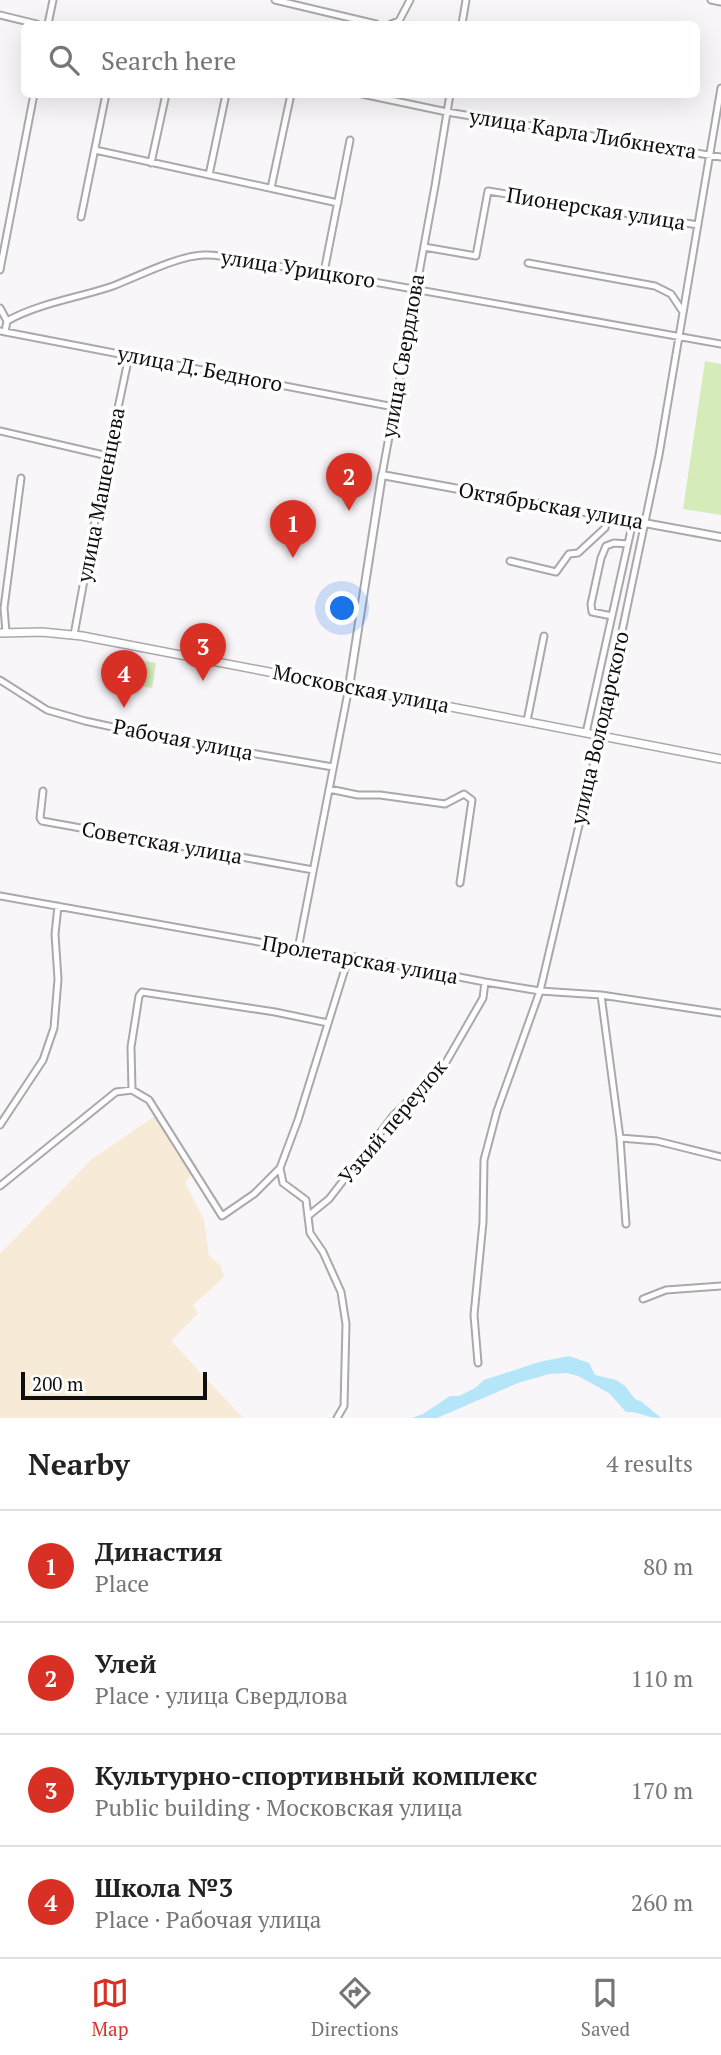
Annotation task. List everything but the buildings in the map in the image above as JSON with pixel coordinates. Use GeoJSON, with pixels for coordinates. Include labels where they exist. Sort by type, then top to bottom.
{"type":"FeatureCollection","features":[{"type":"Feature","properties":{"kind":"main road","name":"Московская улица"},"geometry":{"type":"LineString","coordinates":[[3,627],[74,635],[721,759]]}},
{"type":"Feature","properties":{"kind":"street"},"geometry":{"type":"LineString","coordinates":[[49,21],[53,0]]}},
{"type":"Feature","properties":{"kind":"street"},"geometry":{"type":"LineString","coordinates":[[275,0],[363,21]]}},
{"type":"Feature","properties":{"kind":"street"},"geometry":{"type":"LineString","coordinates":[[400,21],[410,0]]}},
{"type":"Feature","properties":{"kind":"street"},"geometry":{"type":"LineString","coordinates":[[462,21],[466,0]]}},
{"type":"Feature","properties":{"kind":"street"},"geometry":{"type":"LineString","coordinates":[[711,0],[721,2]]}},
{"type":"Feature","properties":{"kind":"street"},"geometry":{"type":"LineString","coordinates":[[0,15],[25,21]]}},
{"type":"Feature","properties":{"kind":"street","name":"улица Володарского"},"geometry":{"type":"LineString","coordinates":[[478,1363],[474,1315],[483,1222],[484,1160],[497,1111],[540,991],[600,736],[659,455],[721,88]]}},
{"type":"Feature","properties":{"kind":"street"},"geometry":{"type":"LineString","coordinates":[[0,266],[33,98]]}},
{"type":"Feature","properties":{"kind":"street"},"geometry":{"type":"LineString","coordinates":[[81,217],[106,98]]}},
{"type":"Feature","properties":{"kind":"street"},"geometry":{"type":"LineString","coordinates":[[151,163],[165,98]]}},
{"type":"Feature","properties":{"kind":"street"},"geometry":{"type":"LineString","coordinates":[[209,175],[225,98]]}},
{"type":"Feature","properties":{"kind":"street"},"geometry":{"type":"LineString","coordinates":[[271,188],[290,98]]}},
{"type":"Feature","properties":{"kind":"street","name":"улица Карла Либкнехта"},"geometry":{"type":"LineString","coordinates":[[381,98],[447,112],[721,157]]}},
{"type":"Feature","properties":{"kind":"street","name":"улица Свердлова"},"geometry":{"type":"LineString","coordinates":[[298,949],[349,687],[382,475],[449,98]]}},
{"type":"Feature","properties":{"kind":"street"},"geometry":{"type":"LineString","coordinates":[[324,272],[350,140]]}},
{"type":"Feature","properties":{"kind":"street"},"geometry":{"type":"LineString","coordinates":[[95,150],[338,203]]}},
{"type":"Feature","properties":{"kind":"street","name":"Пионерская улица"},"geometry":{"type":"LineString","coordinates":[[424,247],[476,256],[488,191],[698,225]]}},
{"type":"Feature","properties":{"kind":"street","name":"улица Урицкого"},"geometry":{"type":"LineString","coordinates":[[7,321],[21,313],[112,286],[185,258],[215,255],[324,272],[721,344]]}},
{"type":"Feature","properties":{"kind":"street"},"geometry":{"type":"LineString","coordinates":[[528,263],[655,286],[671,294],[683,312]]}},
{"type":"Feature","properties":{"kind":"street"},"geometry":{"type":"LineString","coordinates":[[0,308],[7,321],[3,332]]}},
{"type":"Feature","properties":{"kind":"street","name":"улица Д. Бедного"},"geometry":{"type":"LineString","coordinates":[[3,332],[394,407]]}},
{"type":"Feature","properties":{"kind":"street","name":"улица Машенцева"},"geometry":{"type":"LineString","coordinates":[[74,635],[130,356]]}},
{"type":"Feature","properties":{"kind":"street"},"geometry":{"type":"LineString","coordinates":[[0,431],[108,456]]}},
{"type":"Feature","properties":{"kind":"street","name":"Октябрьская улица"},"geometry":{"type":"LineString","coordinates":[[382,475],[721,537]]}},
{"type":"Feature","properties":{"kind":"street"},"geometry":{"type":"LineString","coordinates":[[3,627],[21,478]]}},
{"type":"Feature","properties":{"kind":"street"},"geometry":{"type":"LineString","coordinates":[[510,561],[556,572],[569,554],[578,553],[605,528],[608,517]]}},
{"type":"Feature","properties":{"kind":"street"},"geometry":{"type":"LineString","coordinates":[[586,733],[633,521]]}},
{"type":"Feature","properties":{"kind":"street"},"geometry":{"type":"LineString","coordinates":[[612,616],[592,612],[591,604],[601,558],[606,546],[614,543],[628,544]]}},
{"type":"Feature","properties":{"kind":"street"},"geometry":{"type":"LineString","coordinates":[[527,721],[544,636]]}},
{"type":"Feature","properties":{"kind":"street","name":"Рабочая улица"},"geometry":{"type":"LineString","coordinates":[[0,680],[47,710],[85,721],[168,739],[333,767]]}},
{"type":"Feature","properties":{"kind":"street"},"geometry":{"type":"LineString","coordinates":[[329,789],[358,795],[380,795],[445,804],[464,794],[472,800],[460,883]]}},
{"type":"Feature","properties":{"kind":"street","name":"Советская улица"},"geometry":{"type":"LineString","coordinates":[[43,791],[42,821],[313,870]]}},
{"type":"Feature","properties":{"kind":"street","name":"Пролетарская улица"},"geometry":{"type":"LineString","coordinates":[[0,895],[485,982],[540,991],[601,995],[721,1013]]}},
{"type":"Feature","properties":{"kind":"street"},"geometry":{"type":"LineString","coordinates":[[0,1125],[43,1060],[54,1028],[58,979],[55,934],[58,906]]}},
{"type":"Feature","properties":{"kind":"street"},"geometry":{"type":"LineString","coordinates":[[2,1181],[116,1092],[132,1090],[149,1100],[222,1216],[254,1194],[280,1168],[298,1120],[349,956]]}},
{"type":"Feature","properties":{"kind":"street","name":"Узкий переулок"},"geometry":{"type":"LineString","coordinates":[[308,1216],[329,1199],[393,1116],[445,1064],[483,998],[485,982]]}},
{"type":"Feature","properties":{"kind":"street"},"geometry":{"type":"LineString","coordinates":[[132,1090],[131,1047],[139,996],[142,992],[275,1012],[328,1023]]}},
{"type":"Feature","properties":{"kind":"street"},"geometry":{"type":"LineString","coordinates":[[601,995],[620,1138],[626,1224]]}},
{"type":"Feature","properties":{"kind":"street"},"geometry":{"type":"LineString","coordinates":[[620,1138],[657,1141],[721,1157]]}},
{"type":"Feature","properties":{"kind":"street"},"geometry":{"type":"LineString","coordinates":[[280,1168],[283,1183],[306,1200],[310,1233],[323,1252],[341,1292],[346,1324],[344,1405],[337,1418]]}},
{"type":"Feature","properties":{"kind":"street"},"geometry":{"type":"LineString","coordinates":[[643,1298],[666,1290],[721,1286]]}},
{"type":"Feature","properties":{"kind":"shaded area"},"geometry":{"type":"Polygon","coordinates":[[[158,1114],[198,1167],[185,1182],[204,1220],[209,1256],[220,1265],[224,1277],[193,1305],[198,1313],[171,1341],[243,1418],[0,1418],[0,1254],[92,1159],[158,1114]]]}},
{"type":"Feature","properties":{"kind":"green space"},"geometry":{"type":"Polygon","coordinates":[[[705,361],[721,364],[721,515],[683,509],[705,361]]]}},
{"type":"Feature","properties":{"kind":"green space"},"geometry":{"type":"Polygon","coordinates":[[[112,655],[156,663],[152,688],[107,680],[112,655]]]}},
{"type":"Feature","properties":{"kind":"water"},"geometry":{"type":"Polygon","coordinates":[[[569,1356],[589,1363],[595,1375],[616,1380],[625,1386],[635,1399],[661,1418],[626,1412],[609,1393],[567,1373],[549,1374],[518,1383],[437,1418],[412,1418],[450,1396],[459,1396],[475,1388],[484,1380],[539,1362],[569,1356]]]}},
{"type":"Feature","properties":{"kind":"place","name":"Улей"},"geometry":{"type":"Point","coordinates":[349,511]}},
{"type":"Feature","properties":{"kind":"place","name":"Династия"},"geometry":{"type":"Point","coordinates":[293,558]}},
{"type":"Feature","properties":{"kind":"place","name":"Культурно-спортивный комплекс"},"geometry":{"type":"Point","coordinates":[203,681]}},
{"type":"Feature","properties":{"kind":"place","name":"Школа №3"},"geometry":{"type":"Point","coordinates":[124,708]}}]}
